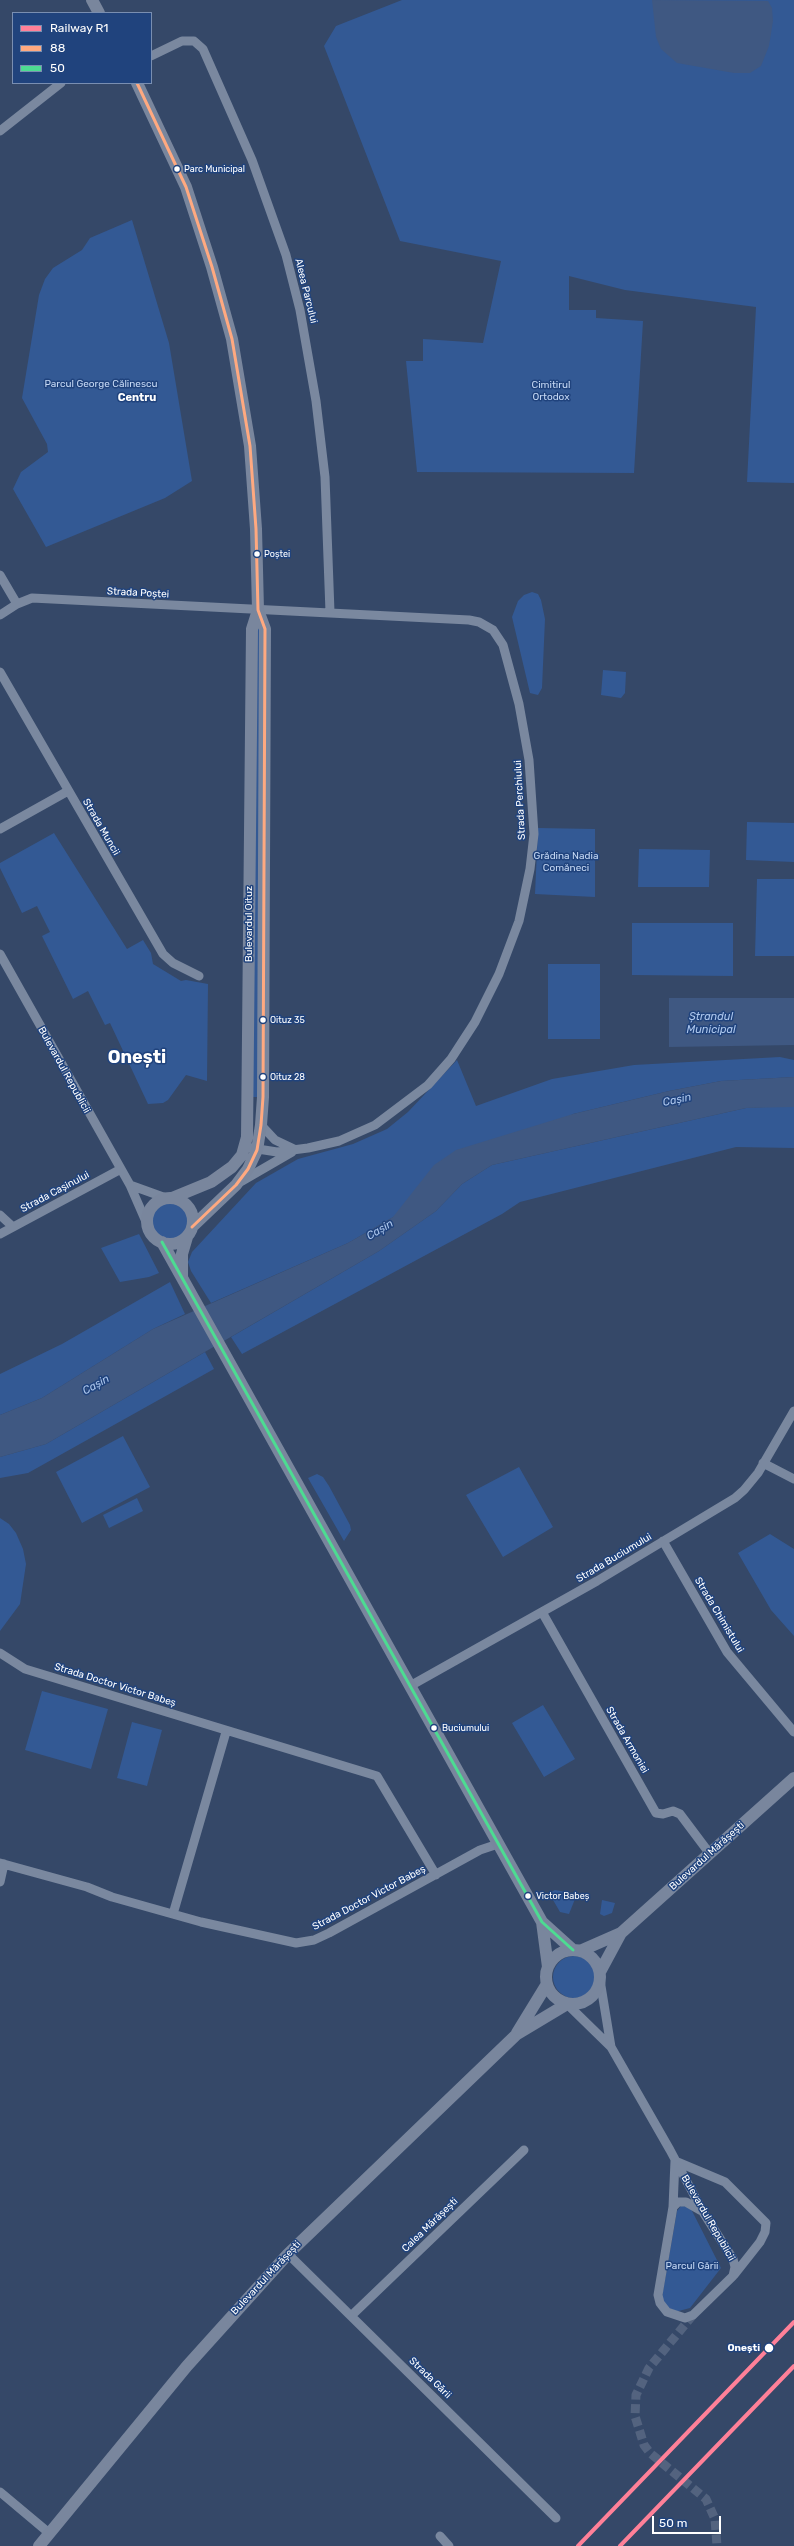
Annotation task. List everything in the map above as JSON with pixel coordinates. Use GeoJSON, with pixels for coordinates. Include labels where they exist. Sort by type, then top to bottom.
{"type":"FeatureCollection","features":[{"type":"Feature","properties":{"kind":"main road"},"geometry":{"type":"LineString","coordinates":[[92,0],[98,12]]}},
{"type":"Feature","properties":{"kind":"main road","name":"Bulevardul Oituz"},"geometry":{"type":"LineString","coordinates":[[137,84],[186,188],[212,267],[232,339],[247,420],[252,466],[258,610],[265,629],[263,1103],[261,1125],[251,1148],[248,1169],[236,1185],[190,1232]]}},
{"type":"Feature","properties":{"kind":"main road","name":"Bulevardul Oituz"},"geometry":{"type":"LineString","coordinates":[[251,1148],[248,1126],[248,1102],[252,629],[258,610]]}},
{"type":"Feature","properties":{"kind":"main road"},"geometry":{"type":"LineString","coordinates":[[248,1102],[255,1106],[263,1103]]}},
{"type":"Feature","properties":{"kind":"main road","name":"Bulevardul Oituz"},"geometry":{"type":"LineString","coordinates":[[169,1198],[223,1174],[251,1148]]}},
{"type":"Feature","properties":{"kind":"main road"},"geometry":{"type":"LineString","coordinates":[[182,1279],[182,1254],[190,1232],[191,1210],[183,1201],[169,1198],[152,1207],[148,1224],[152,1235],[162,1242],[173,1244],[190,1232]]}},
{"type":"Feature","properties":{"kind":"main road"},"geometry":{"type":"LineString","coordinates":[[162,1242],[542,1922],[548,1967],[547,1984],[555,1998],[567,2004],[575,2004],[588,2000],[594,1994],[600,1976],[593,1959],[577,1950],[542,1922]]}},
{"type":"Feature","properties":{"kind":"main road","name":"Bulevardul Mărășești"},"geometry":{"type":"LineString","coordinates":[[577,1950],[621,1933],[794,1778]]}},
{"type":"Feature","properties":{"kind":"main road","name":"Bulevardul Mărășești"},"geometry":{"type":"LineString","coordinates":[[600,1976],[621,1933]]}},
{"type":"Feature","properties":{"kind":"main road"},"geometry":{"type":"LineString","coordinates":[[548,1967],[558,1955],[577,1950]]}},
{"type":"Feature","properties":{"kind":"main road","name":"Bulevardul Mărășești"},"geometry":{"type":"LineString","coordinates":[[517,2034],[547,1984]]}},
{"type":"Feature","properties":{"kind":"main road","name":"Bulevardul Mărășești"},"geometry":{"type":"LineString","coordinates":[[39,2546],[195,2357],[288,2254],[517,2034],[567,2004]]}},
{"type":"Feature","properties":{"kind":"street","name":"Aleea Parcului"},"geometry":{"type":"LineString","coordinates":[[152,56],[182,41],[194,41],[203,49],[252,160],[286,255],[300,310],[317,408],[325,477],[330,612]]}},
{"type":"Feature","properties":{"kind":"street"},"geometry":{"type":"LineString","coordinates":[[0,131],[22,112],[60,84]]}},
{"type":"Feature","properties":{"kind":"street"},"geometry":{"type":"LineString","coordinates":[[0,575],[17,604]]}},
{"type":"Feature","properties":{"kind":"street","name":"Strada Poștei"},"geometry":{"type":"LineString","coordinates":[[0,615],[17,604],[30,599],[258,610]]}},
{"type":"Feature","properties":{"kind":"street","name":"Strada Perchiului"},"geometry":{"type":"LineString","coordinates":[[251,1148],[277,1152],[297,1150],[339,1141],[375,1125],[415,1096],[451,1059],[475,1022],[511,944],[526,889],[534,834],[529,760],[520,711],[506,653],[493,630],[479,622],[469,620],[330,612],[258,610]]}},
{"type":"Feature","properties":{"kind":"street","name":"Strada Muncii"},"geometry":{"type":"LineString","coordinates":[[0,672],[164,954],[173,963],[199,976]]}},
{"type":"Feature","properties":{"kind":"street"},"geometry":{"type":"LineString","coordinates":[[0,829],[68,791]]}},
{"type":"Feature","properties":{"kind":"street","name":"Bulevardul Oituz"},"geometry":{"type":"LineString","coordinates":[[250,919],[264,919]]}},
{"type":"Feature","properties":{"kind":"street","name":"Bulevardul Republicii"},"geometry":{"type":"LineString","coordinates":[[0,954],[130,1185],[148,1224]]}},
{"type":"Feature","properties":{"kind":"street"},"geometry":{"type":"LineString","coordinates":[[261,1125],[280,1144],[297,1150]]}},
{"type":"Feature","properties":{"kind":"street","name":"Strada Perchiului"},"geometry":{"type":"LineString","coordinates":[[236,1185],[297,1150]]}},
{"type":"Feature","properties":{"kind":"street","name":"Strada Cașinului"},"geometry":{"type":"LineString","coordinates":[[0,1234],[121,1169]]}},
{"type":"Feature","properties":{"kind":"street"},"geometry":{"type":"LineString","coordinates":[[130,1185],[169,1198]]}},
{"type":"Feature","properties":{"kind":"street"},"geometry":{"type":"LineString","coordinates":[[0,1214],[13,1227]]}},
{"type":"Feature","properties":{"kind":"street","name":"Strada Buciumului"},"geometry":{"type":"LineString","coordinates":[[410,1686],[663,1542],[740,1494],[764,1463],[794,1411]]}},
{"type":"Feature","properties":{"kind":"street"},"geometry":{"type":"LineString","coordinates":[[764,1463],[794,1479]]}},
{"type":"Feature","properties":{"kind":"street","name":"Strada Chimistului"},"geometry":{"type":"LineString","coordinates":[[663,1542],[727,1652],[794,1732]]}},
{"type":"Feature","properties":{"kind":"street","name":"Strada Armoniei"},"geometry":{"type":"LineString","coordinates":[[542,1612],[656,1813],[662,1814],[673,1811],[680,1814],[710,1854]]}},
{"type":"Feature","properties":{"kind":"street","name":"Strada Doctor Victor Babeș"},"geometry":{"type":"LineString","coordinates":[[0,1653],[25,1669],[226,1732],[378,1777],[436,1875]]}},
{"type":"Feature","properties":{"kind":"street"},"geometry":{"type":"LineString","coordinates":[[173,1914],[226,1732]]}},
{"type":"Feature","properties":{"kind":"street","name":"Strada Doctor Victor Babeș"},"geometry":{"type":"LineString","coordinates":[[2,1864],[87,1887],[112,1897],[173,1914],[273,1939],[303,1942],[329,1933],[480,1850],[498,1844]]}},
{"type":"Feature","properties":{"kind":"street"},"geometry":{"type":"LineString","coordinates":[[0,1882],[2,1864]]}},
{"type":"Feature","properties":{"kind":"street","name":"Bulevardul Republicii"},"geometry":{"type":"LineString","coordinates":[[600,1976],[611,2047]]}},
{"type":"Feature","properties":{"kind":"street","name":"Bulevardul Republicii"},"geometry":{"type":"LineString","coordinates":[[567,2004],[611,2047],[703,2212],[732,2259],[735,2267],[733,2276]]}},
{"type":"Feature","properties":{"kind":"street","name":"Calea Mărășești"},"geometry":{"type":"LineString","coordinates":[[351,2316],[524,2150]]}},
{"type":"Feature","properties":{"kind":"street","name":"Bulevardul Republicii"},"geometry":{"type":"LineString","coordinates":[[675,2161],[725,2182],[766,2223],[765,2232],[760,2242],[733,2276],[691,2317],[675,2317],[662,2308],[658,2295],[673,2206],[675,2161]]}},
{"type":"Feature","properties":{"kind":"street"},"geometry":{"type":"LineString","coordinates":[[673,2206],[678,2202],[688,2202],[703,2212]]}},
{"type":"Feature","properties":{"kind":"street","name":"Strada Gării"},"geometry":{"type":"LineString","coordinates":[[288,2254],[556,2518]]}},
{"type":"Feature","properties":{"kind":"street"},"geometry":{"type":"LineString","coordinates":[[0,2492],[49,2533]]}},
{"type":"Feature","properties":{"kind":"street"},"geometry":{"type":"LineString","coordinates":[[440,2536],[450,2546]]}},
{"type":"Feature","properties":{"kind":"green space","name":"Cimitirul Ortodox"},"geometry":{"type":"Polygon","coordinates":[[[402,0],[794,0],[794,483],[747,482],[756,307],[625,290],[569,276],[569,310],[596,310],[596,318],[643,321],[634,473],[417,472],[406,361],[423,361],[423,339],[483,343],[501,261],[400,241],[324,46],[336,26],[402,0]]]}},
{"type":"Feature","properties":{"kind":"green space","name":"Parcul George Călinescu"},"geometry":{"type":"Polygon","coordinates":[[[132,220],[169,343],[192,481],[165,498],[46,547],[13,489],[21,472],[48,452],[47,444],[22,398],[39,295],[45,279],[53,268],[82,250],[90,238],[132,220]]]}},
{"type":"Feature","properties":{"kind":"green space"},"geometry":{"type":"Polygon","coordinates":[[[532,592],[538,594],[541,600],[545,619],[542,688],[538,695],[530,693],[512,617],[518,601],[524,595],[532,592]]]}},
{"type":"Feature","properties":{"kind":"green space"},"geometry":{"type":"Polygon","coordinates":[[[252,629],[265,629],[263,1097],[248,1097],[252,629]]]}},
{"type":"Feature","properties":{"kind":"green space"},"geometry":{"type":"Polygon","coordinates":[[[603,670],[626,672],[625,693],[621,698],[601,695],[603,670]]]}},
{"type":"Feature","properties":{"kind":"green space"},"geometry":{"type":"Polygon","coordinates":[[[747,822],[794,823],[794,862],[746,860],[747,822]]]}},
{"type":"Feature","properties":{"kind":"green space","name":"Grădina Nadia Comăneci"},"geometry":{"type":"Polygon","coordinates":[[[538,828],[595,829],[595,897],[535,894],[538,828]]]}},
{"type":"Feature","properties":{"kind":"green space"},"geometry":{"type":"Polygon","coordinates":[[[54,833],[127,949],[143,940],[151,953],[153,964],[181,981],[186,980],[208,984],[207,1081],[186,1075],[168,1100],[163,1103],[148,1104],[110,1023],[105,1025],[88,991],[73,999],[42,936],[50,932],[37,906],[22,913],[0,868],[0,863],[54,833]]]}},
{"type":"Feature","properties":{"kind":"green space"},"geometry":{"type":"Polygon","coordinates":[[[639,849],[710,850],[709,887],[638,887],[639,849]]]}},
{"type":"Feature","properties":{"kind":"green space"},"geometry":{"type":"Polygon","coordinates":[[[757,879],[794,879],[794,956],[755,956],[757,879]]]}},
{"type":"Feature","properties":{"kind":"green space"},"geometry":{"type":"Polygon","coordinates":[[[632,923],[733,923],[733,976],[632,975],[632,923]]]}},
{"type":"Feature","properties":{"kind":"green space"},"geometry":{"type":"Polygon","coordinates":[[[548,964],[600,964],[600,1039],[548,1039],[548,964]]]}},
{"type":"Feature","properties":{"kind":"green space"},"geometry":{"type":"Polygon","coordinates":[[[780,1057],[794,1060],[794,1077],[721,1081],[669,1091],[573,1114],[348,1243],[211,1303],[191,1271],[188,1262],[192,1252],[256,1183],[298,1159],[353,1144],[387,1129],[408,1112],[457,1060],[476,1106],[552,1079],[634,1065],[780,1057]]]}},
{"type":"Feature","properties":{"kind":"green space"},"geometry":{"type":"Polygon","coordinates":[[[784,1106],[794,1107],[794,1148],[736,1147],[520,1202],[502,1214],[242,1354],[231,1337],[379,1251],[436,1211],[462,1184],[492,1165],[746,1108],[784,1106]]]}},
{"type":"Feature","properties":{"kind":"green space"},"geometry":{"type":"Polygon","coordinates":[[[170,1198],[183,1202],[189,1208],[193,1221],[189,1234],[183,1240],[170,1244],[157,1240],[151,1234],[147,1221],[151,1208],[157,1202],[170,1198]]]}},
{"type":"Feature","properties":{"kind":"green space"},"geometry":{"type":"Polygon","coordinates":[[[139,1234],[159,1273],[149,1277],[120,1282],[101,1248],[139,1234]]]}},
{"type":"Feature","properties":{"kind":"green space"},"geometry":{"type":"Polygon","coordinates":[[[170,1282],[185,1314],[153,1329],[42,1398],[0,1415],[0,1374],[62,1344],[170,1282]]]}},
{"type":"Feature","properties":{"kind":"green space"},"geometry":{"type":"Polygon","coordinates":[[[205,1352],[214,1369],[28,1473],[0,1478],[0,1457],[46,1444],[205,1352]]]}},
{"type":"Feature","properties":{"kind":"green space"},"geometry":{"type":"Polygon","coordinates":[[[123,1436],[150,1487],[82,1523],[56,1472],[123,1436]]]}},
{"type":"Feature","properties":{"kind":"green space"},"geometry":{"type":"Polygon","coordinates":[[[519,1467],[553,1527],[503,1557],[466,1495],[519,1467]]]}},
{"type":"Feature","properties":{"kind":"green space"},"geometry":{"type":"Polygon","coordinates":[[[317,1474],[323,1477],[329,1486],[350,1525],[351,1530],[344,1541],[308,1478],[317,1474]]]}},
{"type":"Feature","properties":{"kind":"green space"},"geometry":{"type":"Polygon","coordinates":[[[137,1498],[143,1511],[109,1528],[103,1515],[137,1498]]]}},
{"type":"Feature","properties":{"kind":"green space"},"geometry":{"type":"Polygon","coordinates":[[[0,1518],[9,1524],[16,1533],[23,1549],[26,1564],[20,1604],[0,1631],[0,1518]]]}},
{"type":"Feature","properties":{"kind":"green space"},"geometry":{"type":"Polygon","coordinates":[[[770,1534],[794,1549],[794,1636],[771,1610],[738,1553],[770,1534]]]}},
{"type":"Feature","properties":{"kind":"green space"},"geometry":{"type":"Polygon","coordinates":[[[42,1691],[108,1709],[91,1769],[25,1750],[42,1691]]]}},
{"type":"Feature","properties":{"kind":"green space"},"geometry":{"type":"Polygon","coordinates":[[[543,1705],[575,1759],[544,1777],[512,1723],[543,1705]]]}},
{"type":"Feature","properties":{"kind":"green space"},"geometry":{"type":"Polygon","coordinates":[[[132,1722],[162,1730],[147,1786],[117,1778],[132,1722]]]}},
{"type":"Feature","properties":{"kind":"green space"},"geometry":{"type":"Polygon","coordinates":[[[555,1890],[577,1894],[569,1914],[560,1912],[549,1893],[555,1890]]]}},
{"type":"Feature","properties":{"kind":"green space"},"geometry":{"type":"Polygon","coordinates":[[[602,1900],[615,1903],[612,1913],[604,1916],[600,1914],[602,1900]]]}},
{"type":"Feature","properties":{"kind":"green space"},"geometry":{"type":"Polygon","coordinates":[[[570,1956],[578,1956],[589,1962],[595,1973],[595,1981],[589,1992],[578,1998],[570,1998],[559,1992],[553,1981],[553,1973],[559,1962],[570,1956]]]}},
{"type":"Feature","properties":{"kind":"green space","name":"Parcul Gării"},"geometry":{"type":"Polygon","coordinates":[[[681,2206],[690,2207],[721,2268],[690,2308],[675,2312],[667,2308],[662,2297],[677,2211],[681,2206]]]}},
{"type":"Feature","properties":{"kind":"water"},"geometry":{"type":"Polygon","coordinates":[[[652,0],[768,1],[772,8],[773,21],[769,46],[761,66],[750,73],[734,73],[677,63],[661,49],[656,37],[652,0]]]}},
{"type":"Feature","properties":{"kind":"water","name":"Ștrandul Municipal"},"geometry":{"type":"Polygon","coordinates":[[[669,998],[794,998],[794,1045],[669,1047],[669,998]]]}},
{"type":"Feature","properties":{"kind":"water","name":"Cașin"},"geometry":{"type":"Polygon","coordinates":[[[794,1077],[794,1107],[746,1108],[492,1165],[462,1184],[436,1211],[379,1251],[46,1444],[0,1457],[0,1415],[42,1398],[153,1329],[348,1243],[393,1217],[434,1165],[456,1150],[573,1114],[669,1091],[721,1081],[794,1077]]]}},
{"type":"Feature","properties":{"kind":"tunnel"},"geometry":{"type":"LineString","coordinates":[[693,2315],[649,2368],[636,2395],[635,2416],[644,2445],[650,2453],[706,2499],[715,2519],[717,2546]]}},
{"type":"Feature","properties":{"kind":"rail line","name":"R1"},"geometry":{"type":"LineString","coordinates":[[578,2546],[794,2322]]}},
{"type":"Feature","properties":{"kind":"rail line","name":"R1"},"geometry":{"type":"LineString","coordinates":[[620,2546],[794,2366]]}},
{"type":"Feature","properties":{"kind":"transit line","name":"88"},"geometry":{"type":"LineString","coordinates":[[137,84],[186,187],[212,267],[232,339],[250,446],[256,529],[258,610],[265,629],[263,1097],[261,1125],[257,1150],[248,1169],[236,1185],[192,1227]]}},
{"type":"Feature","properties":{"kind":"transit line","name":"50"},"geometry":{"type":"LineString","coordinates":[[162,1242],[542,1922],[573,1950]]}},
{"type":"Feature","properties":{"kind":"place","name":"Parc Municipal"},"geometry":{"type":"Point","coordinates":[177,169]}},
{"type":"Feature","properties":{"kind":"place","name":"Poștei"},"geometry":{"type":"Point","coordinates":[257,554]}},
{"type":"Feature","properties":{"kind":"place","name":"Oituz 35"},"geometry":{"type":"Point","coordinates":[263,1020]}},
{"type":"Feature","properties":{"kind":"place","name":"Oituz 28"},"geometry":{"type":"Point","coordinates":[263,1077]}},
{"type":"Feature","properties":{"kind":"place","name":"Buciumului"},"geometry":{"type":"Point","coordinates":[434,1728]}},
{"type":"Feature","properties":{"kind":"place","name":"Victor Babeș"},"geometry":{"type":"Point","coordinates":[528,1896]}},
{"type":"Feature","properties":{"kind":"place","name":"Onești"},"geometry":{"type":"Point","coordinates":[769,2348]}},
{"type":"Feature","properties":{"kind":"district","name":"Centru"},"geometry":{"type":"Point","coordinates":[137,398]}},
{"type":"Feature","properties":{"kind":"district","name":"Onești"},"geometry":{"type":"Point","coordinates":[137,1058]}}]}
